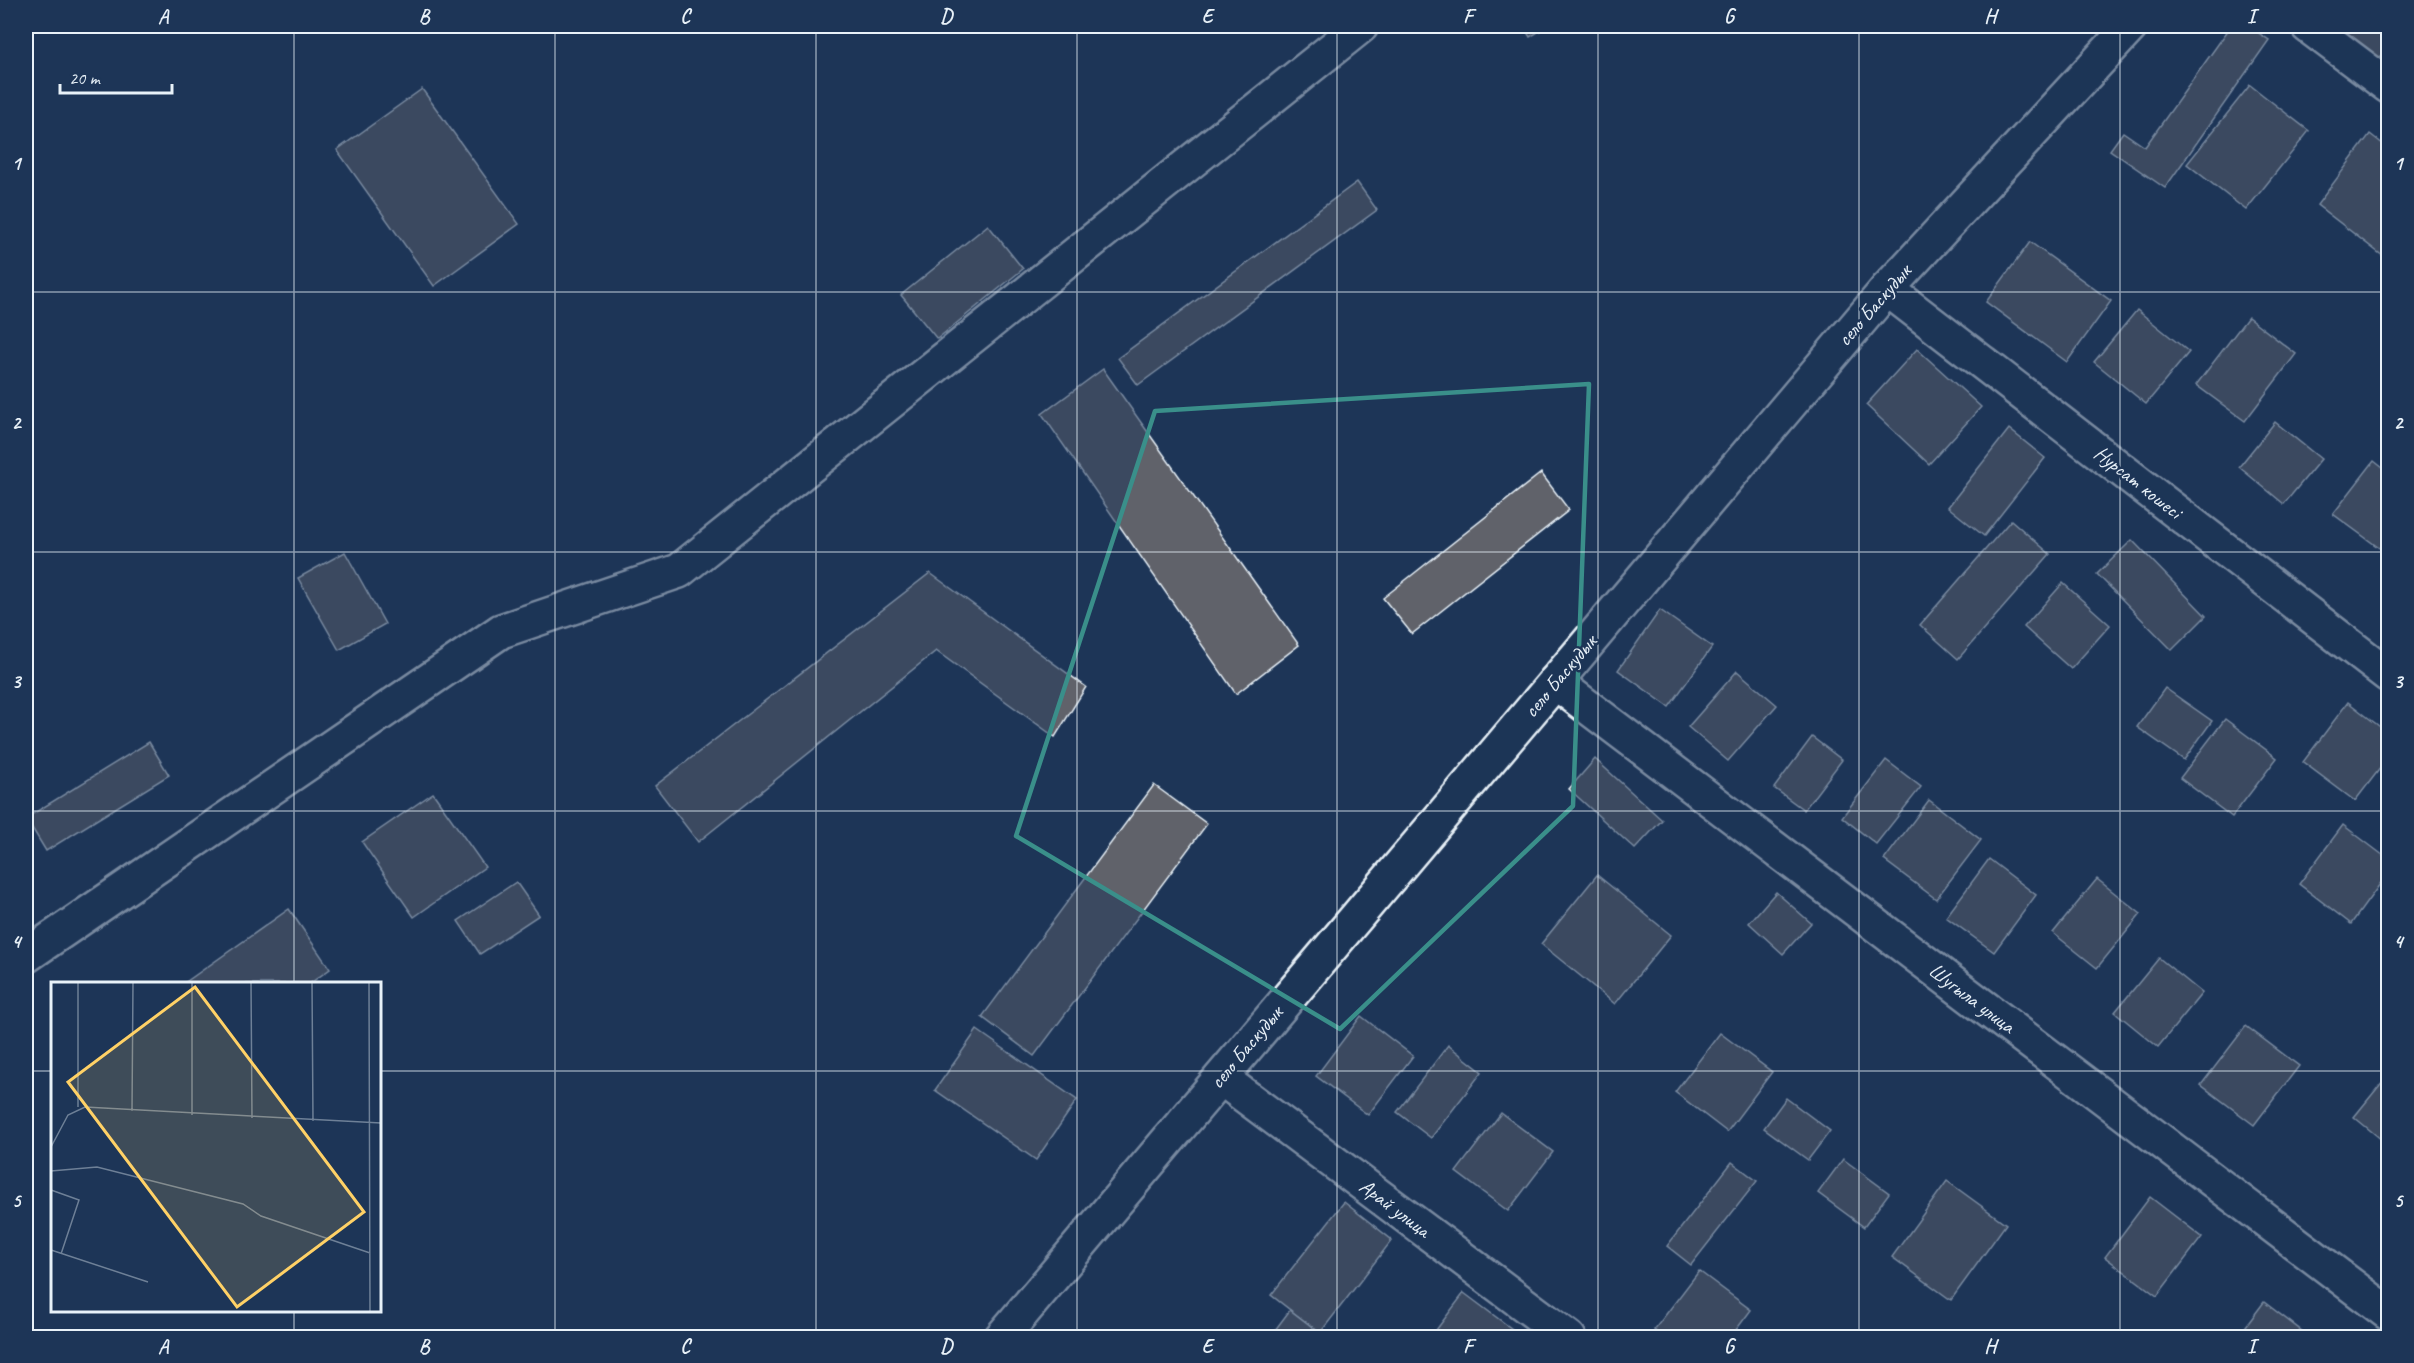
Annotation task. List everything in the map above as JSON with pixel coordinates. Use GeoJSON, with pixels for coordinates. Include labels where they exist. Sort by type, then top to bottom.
{"type":"FeatureCollection","features":[{"type":"Feature","properties":{"kind":"street"},"geometry":{"type":"LineString","coordinates":[[26,956],[501,631],[679,571],[1360,26]]}},
{"type":"Feature","properties":{"kind":"street","name":"село Баскудык"},"geometry":{"type":"LineString","coordinates":[[1001,1338],[1887,289],[2131,26]]}},
{"type":"Feature","properties":{"kind":"street"},"geometry":{"type":"LineString","coordinates":[[2308,26],[2388,86]]}},
{"type":"Feature","properties":{"kind":"street","name":"Нурсат кошесi"},"geometry":{"type":"LineString","coordinates":[[1887,289],[2388,675]]}},
{"type":"Feature","properties":{"kind":"street","name":"Шугыла улица"},"geometry":{"type":"LineString","coordinates":[[1555,682],[2388,1313]]}},
{"type":"Feature","properties":{"kind":"street","name":"Арай улица"},"geometry":{"type":"LineString","coordinates":[[1221,1078],[1569,1338]]}},
{"type":"Feature","properties":{"kind":"highlighted area"},"geometry":{"type":"Polygon","coordinates":[[[1589,384],[1573,806],[1340,1029],[1016,836],[1155,411],[1589,384]]]}},
{"type":"Feature","properties":{"kind":"building"},"geometry":{"type":"Polygon","coordinates":[[[1523,26],[1548,26],[1530,37],[1523,26]]]}},
{"type":"Feature","properties":{"kind":"building"},"geometry":{"type":"Polygon","coordinates":[[[2231,26],[2248,26],[2269,40],[2165,188],[2110,150],[2123,132],[2145,147],[2231,26]]]}},
{"type":"Feature","properties":{"kind":"building"},"geometry":{"type":"Polygon","coordinates":[[[2334,26],[2388,26],[2388,47],[2378,60],[2334,26]]]}},
{"type":"Feature","properties":{"kind":"building"},"geometry":{"type":"Polygon","coordinates":[[[2250,85],[2309,131],[2246,210],[2187,164],[2250,85]]]}},
{"type":"Feature","properties":{"kind":"building"},"geometry":{"type":"Polygon","coordinates":[[[422,89],[519,224],[434,286],[337,150],[422,89]]]}},
{"type":"Feature","properties":{"kind":"building"},"geometry":{"type":"Polygon","coordinates":[[[2370,134],[2388,148],[2388,260],[2317,205],[2370,134]]]}},
{"type":"Feature","properties":{"kind":"building"},"geometry":{"type":"Polygon","coordinates":[[[1357,182],[1377,210],[1138,385],[1118,358],[1357,182]]]}},
{"type":"Feature","properties":{"kind":"building"},"geometry":{"type":"Polygon","coordinates":[[[988,225],[1023,269],[937,339],[901,295],[988,225]]]}},
{"type":"Feature","properties":{"kind":"building"},"geometry":{"type":"Polygon","coordinates":[[[2030,242],[2111,301],[2067,362],[1986,302],[2030,242]]]}},
{"type":"Feature","properties":{"kind":"building"},"geometry":{"type":"Polygon","coordinates":[[[2137,310],[2189,352],[2146,404],[2094,362],[2137,310]]]}},
{"type":"Feature","properties":{"kind":"building"},"geometry":{"type":"Polygon","coordinates":[[[2248,317],[2296,354],[2245,421],[2196,385],[2248,317]]]}},
{"type":"Feature","properties":{"kind":"building"},"geometry":{"type":"Polygon","coordinates":[[[1917,349],[1981,407],[1929,464],[1866,405],[1917,349]]]}},
{"type":"Feature","properties":{"kind":"building"},"geometry":{"type":"Polygon","coordinates":[[[1103,369],[1299,645],[1236,694],[1042,414],[1103,369]]]}},
{"type":"Feature","properties":{"kind":"building"},"geometry":{"type":"Polygon","coordinates":[[[2275,422],[2321,459],[2284,504],[2239,467],[2275,422]]]}},
{"type":"Feature","properties":{"kind":"building"},"geometry":{"type":"Polygon","coordinates":[[[2009,429],[2045,458],[1984,536],[1948,507],[2009,429]]]}},
{"type":"Feature","properties":{"kind":"building"},"geometry":{"type":"Polygon","coordinates":[[[2374,461],[2388,472],[2388,541],[2382,550],[2333,514],[2374,461]]]}},
{"type":"Feature","properties":{"kind":"building"},"geometry":{"type":"Polygon","coordinates":[[[1541,473],[1569,510],[1412,634],[1383,598],[1541,473]]]}},
{"type":"Feature","properties":{"kind":"building"},"geometry":{"type":"Polygon","coordinates":[[[2011,520],[2050,554],[1958,659],[1920,625],[2011,520]]]}},
{"type":"Feature","properties":{"kind":"building"},"geometry":{"type":"Polygon","coordinates":[[[2132,540],[2206,616],[2172,650],[2097,574],[2132,540]]]}},
{"type":"Feature","properties":{"kind":"building"},"geometry":{"type":"Polygon","coordinates":[[[345,552],[385,624],[339,650],[298,578],[345,552]]]}},
{"type":"Feature","properties":{"kind":"building"},"geometry":{"type":"Polygon","coordinates":[[[930,573],[1086,687],[1055,737],[936,651],[698,842],[655,786],[930,573]]]}},
{"type":"Feature","properties":{"kind":"building"},"geometry":{"type":"Polygon","coordinates":[[[2063,583],[2110,625],[2071,669],[2024,627],[2063,583]]]}},
{"type":"Feature","properties":{"kind":"building"},"geometry":{"type":"Polygon","coordinates":[[[1660,610],[1712,647],[1669,707],[1618,670],[1660,610]]]}},
{"type":"Feature","properties":{"kind":"building"},"geometry":{"type":"Polygon","coordinates":[[[1737,671],[1777,705],[1728,761],[1688,727],[1737,671]]]}},
{"type":"Feature","properties":{"kind":"building"},"geometry":{"type":"Polygon","coordinates":[[[2165,688],[2212,721],[2184,760],[2137,727],[2165,688]]]}},
{"type":"Feature","properties":{"kind":"building"},"geometry":{"type":"Polygon","coordinates":[[[2348,702],[2388,733],[2388,758],[2355,801],[2303,762],[2348,702]]]}},
{"type":"Feature","properties":{"kind":"building"},"geometry":{"type":"Polygon","coordinates":[[[2225,719],[2277,758],[2232,817],[2180,778],[2225,719]]]}},
{"type":"Feature","properties":{"kind":"building"},"geometry":{"type":"Polygon","coordinates":[[[1812,737],[1842,760],[1804,810],[1774,788],[1812,737]]]}},
{"type":"Feature","properties":{"kind":"building"},"geometry":{"type":"Polygon","coordinates":[[[149,742],[169,775],[46,851],[26,818],[149,742]]]}},
{"type":"Feature","properties":{"kind":"building"},"geometry":{"type":"Polygon","coordinates":[[[1595,759],[1662,820],[1635,849],[1569,789],[1595,759]]]}},
{"type":"Feature","properties":{"kind":"building"},"geometry":{"type":"Polygon","coordinates":[[[1886,760],[1921,787],[1876,844],[1842,817],[1886,760]]]}},
{"type":"Feature","properties":{"kind":"building"},"geometry":{"type":"Polygon","coordinates":[[[1154,785],[1207,824],[1034,1056],[982,1017],[1154,785]]]}},
{"type":"Feature","properties":{"kind":"building"},"geometry":{"type":"Polygon","coordinates":[[[433,793],[485,867],[414,917],[362,842],[433,793]]]}},
{"type":"Feature","properties":{"kind":"building"},"geometry":{"type":"Polygon","coordinates":[[[1929,800],[1981,840],[1936,899],[1884,860],[1929,800]]]}},
{"type":"Feature","properties":{"kind":"building"},"geometry":{"type":"Polygon","coordinates":[[[2343,825],[2388,859],[2388,873],[2351,924],[2299,884],[2343,825]]]}},
{"type":"Feature","properties":{"kind":"building"},"geometry":{"type":"Polygon","coordinates":[[[1989,859],[2036,895],[1994,952],[1946,917],[1989,859]]]}},
{"type":"Feature","properties":{"kind":"building"},"geometry":{"type":"Polygon","coordinates":[[[1597,875],[1671,935],[1615,1004],[1541,944],[1597,875]]]}},
{"type":"Feature","properties":{"kind":"building"},"geometry":{"type":"Polygon","coordinates":[[[2097,879],[2141,914],[2097,968],[2053,933],[2097,879]]]}},
{"type":"Feature","properties":{"kind":"building"},"geometry":{"type":"Polygon","coordinates":[[[516,882],[539,915],[480,954],[458,921],[516,882]]]}},
{"type":"Feature","properties":{"kind":"building"},"geometry":{"type":"Polygon","coordinates":[[[1776,892],[1811,923],[1783,954],[1749,923],[1776,892]]]}},
{"type":"Feature","properties":{"kind":"building"},"geometry":{"type":"Polygon","coordinates":[[[289,909],[330,969],[312,982],[186,982],[289,909]]]}},
{"type":"Feature","properties":{"kind":"building"},"geometry":{"type":"Polygon","coordinates":[[[2159,958],[2202,993],[2158,1047],[2115,1012],[2159,958]]]}},
{"type":"Feature","properties":{"kind":"building"},"geometry":{"type":"Polygon","coordinates":[[[1361,1016],[1413,1056],[1368,1115],[1316,1076],[1361,1016]]]}},
{"type":"Feature","properties":{"kind":"building"},"geometry":{"type":"Polygon","coordinates":[[[2246,1026],[2299,1066],[2254,1125],[2201,1085],[2246,1026]]]}},
{"type":"Feature","properties":{"kind":"building"},"geometry":{"type":"Polygon","coordinates":[[[977,1030],[1077,1100],[1036,1160],[935,1090],[977,1030]]]}},
{"type":"Feature","properties":{"kind":"building"},"geometry":{"type":"Polygon","coordinates":[[[1720,1033],[1772,1072],[1727,1132],[1675,1092],[1720,1033]]]}},
{"type":"Feature","properties":{"kind":"building"},"geometry":{"type":"Polygon","coordinates":[[[1448,1045],[1482,1072],[1431,1138],[1397,1112],[1448,1045]]]}},
{"type":"Feature","properties":{"kind":"building"},"geometry":{"type":"Polygon","coordinates":[[[2388,1075],[2388,1145],[2354,1117],[2388,1075]]]}},
{"type":"Feature","properties":{"kind":"building"},"geometry":{"type":"Polygon","coordinates":[[[1786,1098],[1830,1131],[1808,1160],[1764,1128],[1786,1098]]]}},
{"type":"Feature","properties":{"kind":"building"},"geometry":{"type":"Polygon","coordinates":[[[1501,1113],[1553,1152],[1508,1211],[1456,1172],[1501,1113]]]}},
{"type":"Feature","properties":{"kind":"building"},"geometry":{"type":"Polygon","coordinates":[[[1843,1159],[1889,1193],[1864,1227],[1818,1193],[1843,1159]]]}},
{"type":"Feature","properties":{"kind":"building"},"geometry":{"type":"Polygon","coordinates":[[[1732,1162],[1757,1181],[1691,1265],[1667,1246],[1732,1162]]]}},
{"type":"Feature","properties":{"kind":"building"},"geometry":{"type":"Polygon","coordinates":[[[1947,1181],[2006,1224],[1951,1300],[1892,1257],[1947,1181]]]}},
{"type":"Feature","properties":{"kind":"building"},"geometry":{"type":"Polygon","coordinates":[[[2150,1197],[2202,1237],[2157,1296],[2105,1257],[2150,1197]]]}},
{"type":"Feature","properties":{"kind":"building"},"geometry":{"type":"Polygon","coordinates":[[[1344,1202],[1392,1240],[1320,1333],[1271,1295],[1344,1202]]]}},
{"type":"Feature","properties":{"kind":"building"},"geometry":{"type":"Polygon","coordinates":[[[1699,1271],[1751,1310],[1730,1338],[1664,1338],[1654,1330],[1699,1271]]]}},
{"type":"Feature","properties":{"kind":"building"},"geometry":{"type":"Polygon","coordinates":[[[1464,1293],[1516,1332],[1512,1338],[1430,1338],[1464,1293]]]}},
{"type":"Feature","properties":{"kind":"building"},"geometry":{"type":"Polygon","coordinates":[[[2264,1302],[2311,1338],[2237,1338],[2264,1302]]]}},
{"type":"Feature","properties":{"kind":"building"},"geometry":{"type":"Polygon","coordinates":[[[1290,1310],[1320,1333],[1316,1338],[1269,1338],[1290,1310]]]}}]}
